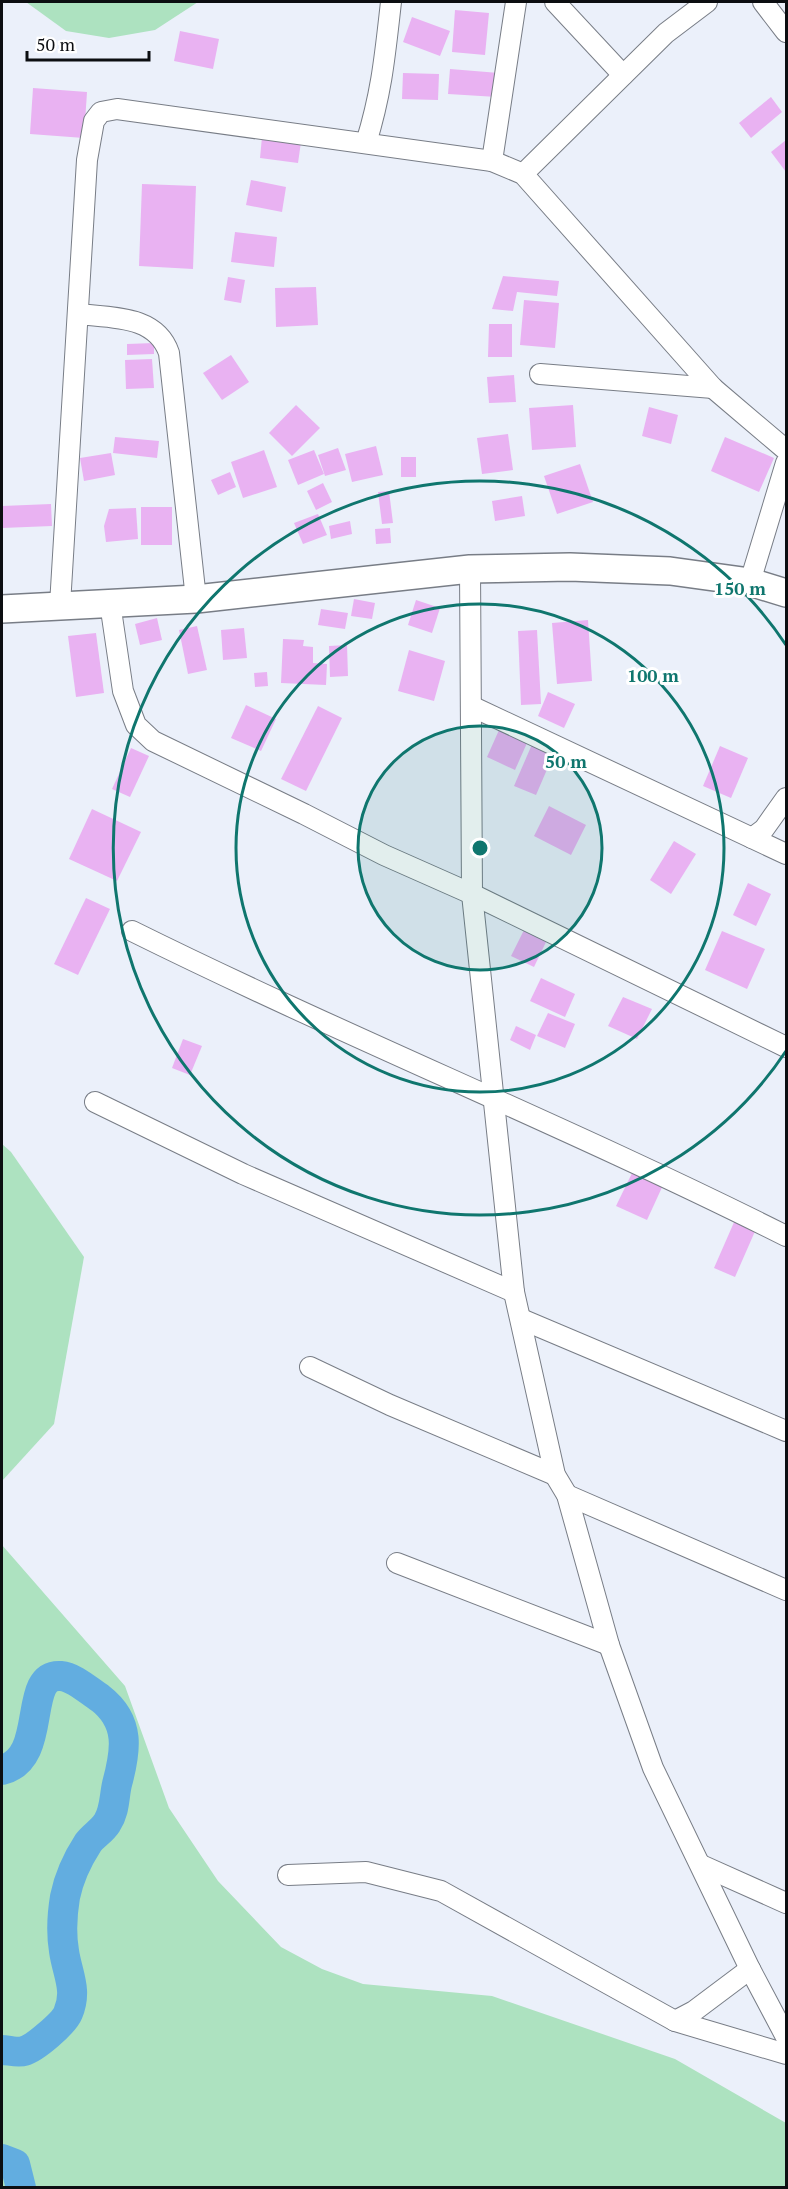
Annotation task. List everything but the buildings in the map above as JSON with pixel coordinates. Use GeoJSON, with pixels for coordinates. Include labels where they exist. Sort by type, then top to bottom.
{"type":"FeatureCollection","features":[{"type":"Feature","properties":{"kind":"main road"},"geometry":{"type":"LineString","coordinates":[[2,609],[60,604],[196,599],[470,569],[570,567],[659,571],[750,582],[786,593]]}},
{"type":"Feature","properties":{"kind":"street"},"geometry":{"type":"LineString","coordinates":[[366,143],[384,77],[391,2]]}},
{"type":"Feature","properties":{"kind":"street"},"geometry":{"type":"LineString","coordinates":[[492,162],[516,2]]}},
{"type":"Feature","properties":{"kind":"street"},"geometry":{"type":"LineString","coordinates":[[555,2],[623,75]]}},
{"type":"Feature","properties":{"kind":"street"},"geometry":{"type":"LineString","coordinates":[[523,174],[666,33],[708,2]]}},
{"type":"Feature","properties":{"kind":"street"},"geometry":{"type":"LineString","coordinates":[[763,2],[786,32]]}},
{"type":"Feature","properties":{"kind":"street"},"geometry":{"type":"LineString","coordinates":[[60,604],[87,160],[94,121],[101,112],[117,109],[366,143],[492,162],[523,174],[712,388],[786,450]]}},
{"type":"Feature","properties":{"kind":"street"},"geometry":{"type":"LineString","coordinates":[[78,314],[138,322],[157,331],[165,342],[169,353],[196,599]]}},
{"type":"Feature","properties":{"kind":"street"},"geometry":{"type":"LineString","coordinates":[[540,374],[712,388]]}},
{"type":"Feature","properties":{"kind":"street"},"geometry":{"type":"LineString","coordinates":[[750,582],[786,463]]}},
{"type":"Feature","properties":{"kind":"street"},"geometry":{"type":"LineString","coordinates":[[470,569],[472,894],[513,1292],[555,1475],[567,1495],[609,1645],[653,1768],[750,1969],[786,2037]]}},
{"type":"Feature","properties":{"kind":"street"},"geometry":{"type":"LineString","coordinates":[[110,603],[123,691],[136,724],[153,741],[384,855],[472,894],[786,1047]]}},
{"type":"Feature","properties":{"kind":"street"},"geometry":{"type":"LineString","coordinates":[[471,706],[786,854]]}},
{"type":"Feature","properties":{"kind":"street"},"geometry":{"type":"LineString","coordinates":[[752,838],[764,830],[786,798]]}},
{"type":"Feature","properties":{"kind":"street"},"geometry":{"type":"LineString","coordinates":[[132,931],[269,999],[644,1166],[786,1236]]}},
{"type":"Feature","properties":{"kind":"street"},"geometry":{"type":"LineString","coordinates":[[94,1102],[243,1174],[513,1292]]}},
{"type":"Feature","properties":{"kind":"street"},"geometry":{"type":"LineString","coordinates":[[521,1319],[786,1431]]}},
{"type":"Feature","properties":{"kind":"street"},"geometry":{"type":"LineString","coordinates":[[310,1367],[390,1405],[555,1475]]}},
{"type":"Feature","properties":{"kind":"street"},"geometry":{"type":"LineString","coordinates":[[567,1495],[786,1590]]}},
{"type":"Feature","properties":{"kind":"street"},"geometry":{"type":"LineString","coordinates":[[397,1563],[609,1645]]}},
{"type":"Feature","properties":{"kind":"street"},"geometry":{"type":"LineString","coordinates":[[701,1864],[786,1903]]}},
{"type":"Feature","properties":{"kind":"street"},"geometry":{"type":"LineString","coordinates":[[288,1875],[366,1872],[441,1891],[675,2021],[786,2054]]}},
{"type":"Feature","properties":{"kind":"street"},"geometry":{"type":"LineString","coordinates":[[675,2021],[694,2012],[750,1969]]}},
{"type":"Feature","properties":{"kind":"green space"},"geometry":{"type":"Polygon","coordinates":[[[26,2],[198,2],[155,30],[109,38],[66,31],[26,2]]]}},
{"type":"Feature","properties":{"kind":"green space"},"geometry":{"type":"Polygon","coordinates":[[[2,1144],[11,1152],[84,1257],[54,1424],[2,1481],[2,1144]]]}},
{"type":"Feature","properties":{"kind":"green space"},"geometry":{"type":"Polygon","coordinates":[[[2,1545],[125,1686],[169,1808],[218,1881],[281,1947],[322,1969],[363,1984],[492,1996],[675,2059],[786,2123],[786,2187],[2,2187],[2,1545]]]}},
{"type":"Feature","properties":{"kind":"waterway"},"geometry":{"type":"LineString","coordinates":[[2,1770],[17,1762],[26,1750],[37,1701],[42,1688],[49,1679],[61,1676],[71,1679],[100,1698],[117,1717],[124,1738],[124,1749],[112,1814],[80,1856],[65,1897],[62,1937],[72,1989],[71,2005],[68,2013],[55,2029],[29,2049],[19,2052],[2,2050]]}},
{"type":"Feature","properties":{"kind":"waterway"},"geometry":{"type":"LineString","coordinates":[[2,2159],[15,2164],[21,2188]]}}]}
